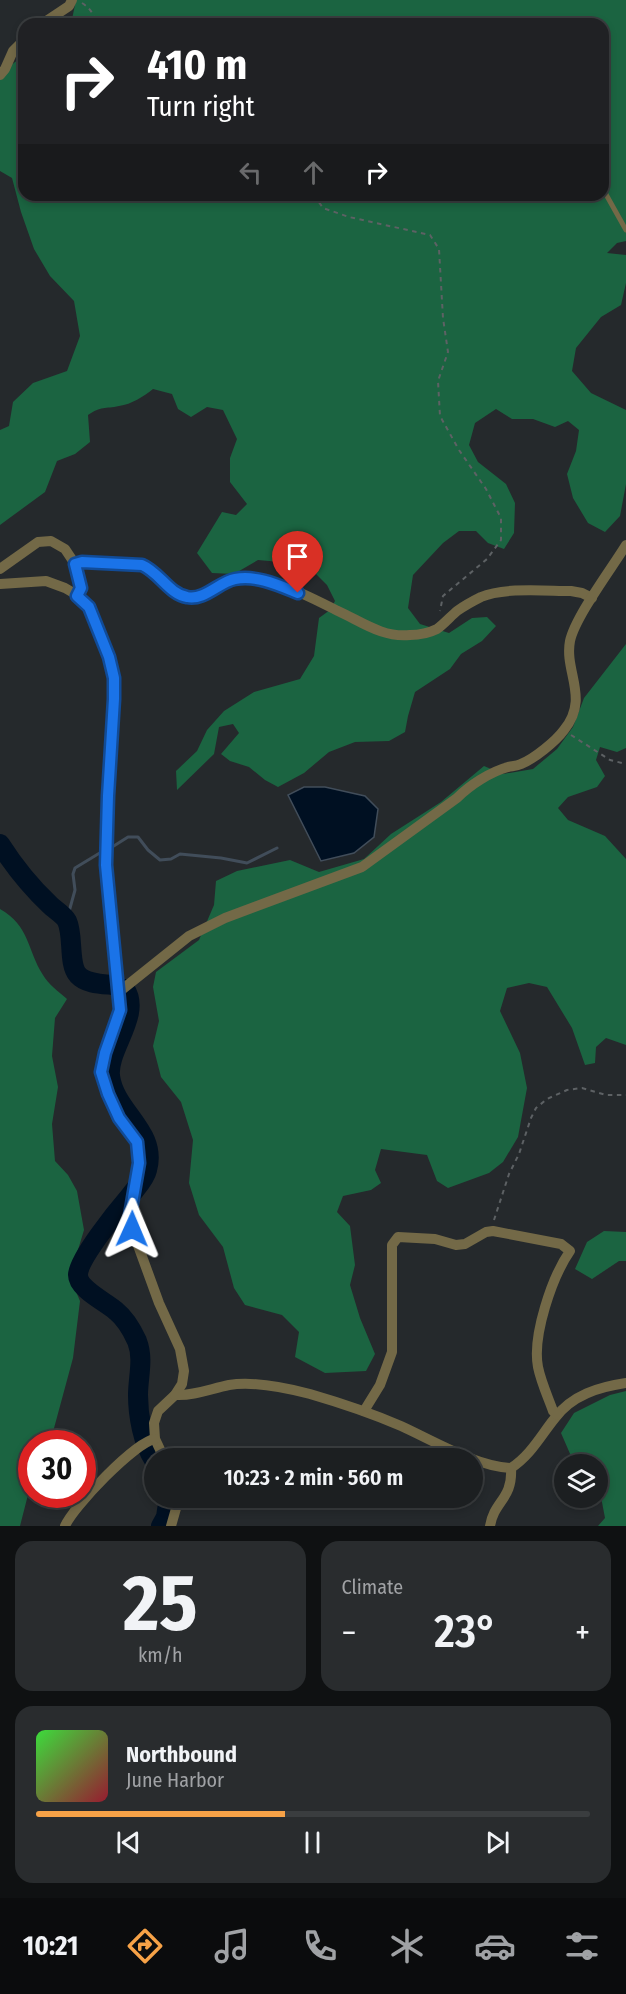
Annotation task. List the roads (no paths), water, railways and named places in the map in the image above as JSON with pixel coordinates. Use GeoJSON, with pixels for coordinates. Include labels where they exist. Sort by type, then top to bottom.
{"type":"FeatureCollection","features":[{"type":"Feature","properties":{"kind":"street"},"geometry":{"type":"LineString","coordinates":[[51,18],[76,1]]}},
{"type":"Feature","properties":{"kind":"street"},"geometry":{"type":"LineString","coordinates":[[0,75],[18,47]]}},
{"type":"Feature","properties":{"kind":"street"},"geometry":{"type":"LineString","coordinates":[[0,569],[38,542],[51,542],[65,549],[75,564],[81,588],[77,596]]}},
{"type":"Feature","properties":{"kind":"street"},"geometry":{"type":"LineString","coordinates":[[120,992],[180,943],[225,918],[362,867],[457,798],[466,788],[507,767],[518,766],[530,760],[564,730],[575,705],[576,690],[570,657],[570,641],[576,625],[626,545]]}},
{"type":"Feature","properties":{"kind":"street"},"geometry":{"type":"LineString","coordinates":[[75,564],[82,562],[142,565],[182,596],[191,598],[200,596],[234,579],[251,578],[268,581],[314,599],[372,629],[387,634],[414,635],[437,628],[459,609],[498,592],[571,591],[592,598]]}},
{"type":"Feature","properties":{"kind":"street"},"geometry":{"type":"LineString","coordinates":[[0,584],[46,581],[65,588],[77,596],[89,607],[109,657],[114,678],[106,865],[120,1010],[101,1072],[119,1118],[137,1142],[139,1163],[130,1215],[132,1229],[159,1303],[180,1349],[184,1371],[182,1384],[175,1395],[158,1411],[149,1441],[88,1495],[75,1509],[65,1526]]}},
{"type":"Feature","properties":{"kind":"street"},"geometry":{"type":"LineString","coordinates":[[364,1411],[380,1385],[392,1352],[392,1245],[398,1237],[435,1239],[456,1245],[465,1244],[486,1232],[493,1231],[561,1244],[570,1251],[553,1284],[536,1349],[538,1366],[553,1411],[557,1415]]}},
{"type":"Feature","properties":{"kind":"street"},"geometry":{"type":"LineString","coordinates":[[490,1526],[492,1518],[507,1495],[512,1481],[512,1468],[532,1449],[557,1415],[571,1401],[588,1392],[626,1383]]}},
{"type":"Feature","properties":{"kind":"street"},"geometry":{"type":"LineString","coordinates":[[175,1395],[188,1396],[231,1385],[265,1385],[308,1393],[364,1411],[483,1462],[512,1468]]}},
{"type":"Feature","properties":{"kind":"street"},"geometry":{"type":"LineString","coordinates":[[149,1441],[155,1448]]}},
{"type":"Feature","properties":{"kind":"street"},"geometry":{"type":"LineString","coordinates":[[171,1526],[176,1508]]}},
{"type":"Feature","properties":{"kind":"lane"},"geometry":{"type":"LineString","coordinates":[[609,200],[626,230]]}},
{"type":"Feature","properties":{"kind":"water"},"geometry":{"type":"Polygon","coordinates":[[[304,787],[325,787],[365,796],[378,809],[374,837],[354,853],[321,861],[288,795],[304,787]]]}},
{"type":"Feature","properties":{"kind":"waterway"},"geometry":{"type":"LineString","coordinates":[[109,849],[128,837],[138,837],[160,860],[171,859],[180,854],[247,863],[277,848]]}},
{"type":"Feature","properties":{"kind":"waterway"},"geometry":{"type":"LineString","coordinates":[[0,844],[30,884],[67,921],[73,964],[78,975],[90,982],[113,985]]}},
{"type":"Feature","properties":{"kind":"waterway"},"geometry":{"type":"LineString","coordinates":[[67,919],[75,890],[73,874],[75,868],[103,851]]}},
{"type":"Feature","properties":{"kind":"waterway"},"geometry":{"type":"LineString","coordinates":[[125,989],[129,999],[129,1010],[127,1021],[113,1055],[110,1076],[119,1101],[147,1144],[149,1156],[147,1170],[140,1183],[91,1247],[78,1275],[87,1290],[123,1318],[137,1341],[140,1361],[139,1412],[148,1448]]}},
{"type":"Feature","properties":{"kind":"waterway"},"geometry":{"type":"LineString","coordinates":[[161,1526],[167,1508]]}}]}
